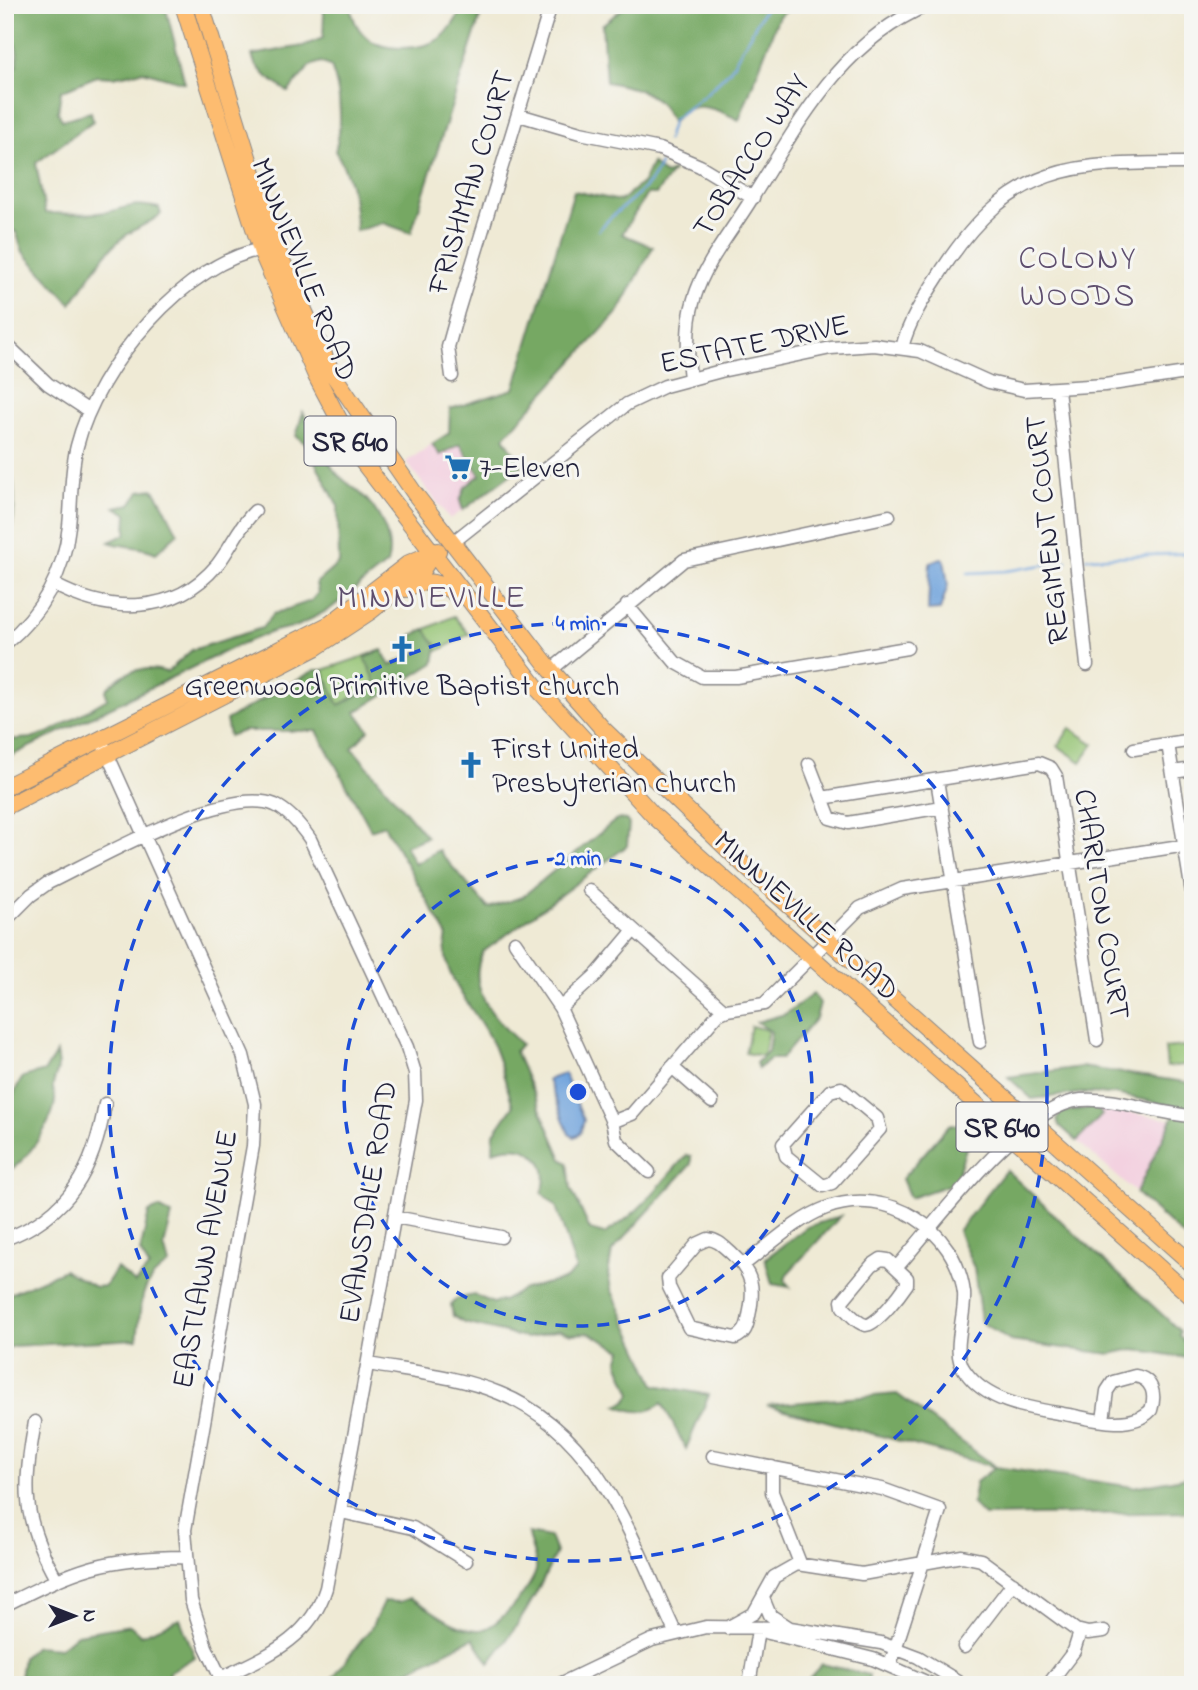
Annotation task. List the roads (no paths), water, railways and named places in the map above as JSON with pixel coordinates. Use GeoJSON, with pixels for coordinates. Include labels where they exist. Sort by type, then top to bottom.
{"type":"FeatureCollection","features":[{"type":"Feature","properties":{"kind":"main road","name":"MINNIEVILLE ROAD"},"geometry":{"type":"LineString","coordinates":[[183,5],[292,324],[345,434],[359,457],[476,612],[537,688],[631,792],[811,957],[1193,1298]]}},
{"type":"Feature","properties":{"kind":"main road","name":"MINNIEVILLE ROAD"},"geometry":{"type":"LineString","coordinates":[[201,5],[268,248],[332,373],[375,439],[551,670],[647,773],[827,939],[1193,1265]]}},
{"type":"Feature","properties":{"kind":"main road"},"geometry":{"type":"LineString","coordinates":[[5,786],[330,624],[409,563],[452,543]]}},
{"type":"Feature","properties":{"kind":"main road"},"geometry":{"type":"LineString","coordinates":[[371,611],[423,569],[432,554]]}},
{"type":"Feature","properties":{"kind":"main road"},"geometry":{"type":"LineString","coordinates":[[5,807],[108,757],[303,654],[411,586],[431,582],[445,586],[476,612]]}},
{"type":"Feature","properties":{"kind":"street","name":"FRISHMAN COURT"},"geometry":{"type":"LineString","coordinates":[[452,376],[449,347],[551,5]]}},
{"type":"Feature","properties":{"kind":"street","name":"TOBACCO WAY"},"geometry":{"type":"LineString","coordinates":[[690,379],[688,336],[693,301],[708,268],[799,120],[843,63],[874,35],[928,5]]}},
{"type":"Feature","properties":{"kind":"street"},"geometry":{"type":"LineString","coordinates":[[519,115],[580,133],[660,149],[700,166],[752,198]]}},
{"type":"Feature","properties":{"kind":"street"},"geometry":{"type":"LineString","coordinates":[[902,348],[909,327],[957,247],[990,210],[1013,192],[1039,178],[1081,166],[1193,163]]}},
{"type":"Feature","properties":{"kind":"street"},"geometry":{"type":"LineString","coordinates":[[5,644],[36,613],[53,584],[67,542],[74,461],[89,411],[125,353],[162,309],[201,276],[268,248]]}},
{"type":"Feature","properties":{"kind":"street"},"geometry":{"type":"LineString","coordinates":[[5,343],[48,384],[89,411]]}},
{"type":"Feature","properties":{"kind":"street","name":"ESTATE DRIVE"},"geometry":{"type":"LineString","coordinates":[[452,543],[627,404],[647,393],[690,379],[831,348],[874,345],[902,348],[939,358],[1010,388],[1058,390],[1193,372]]}},
{"type":"Feature","properties":{"kind":"street","name":"REGIMENT COURT"},"geometry":{"type":"LineString","coordinates":[[1058,390],[1087,665]]}},
{"type":"Feature","properties":{"kind":"street"},"geometry":{"type":"LineString","coordinates":[[53,584],[73,595],[109,606],[124,607],[159,602],[204,579],[255,511]]}},
{"type":"Feature","properties":{"kind":"street"},"geometry":{"type":"LineString","coordinates":[[551,670],[674,566],[696,556],[889,516]]}},
{"type":"Feature","properties":{"kind":"street"},"geometry":{"type":"LineString","coordinates":[[627,605],[675,662],[702,677],[736,677],[906,648]]}},
{"type":"Feature","properties":{"kind":"street","name":"EASTLAWN AVENUE"},"geometry":{"type":"LineString","coordinates":[[100,740],[243,1055],[254,1104],[250,1168],[188,1504],[185,1557],[197,1624],[222,1681]]}},
{"type":"Feature","properties":{"kind":"street"},"geometry":{"type":"LineString","coordinates":[[1133,749],[1193,740]]}},
{"type":"Feature","properties":{"kind":"street"},"geometry":{"type":"LineString","coordinates":[[1168,744],[1189,845],[1193,899]]}},
{"type":"Feature","properties":{"kind":"street","name":"CHARLTON COURT"},"geometry":{"type":"LineString","coordinates":[[822,798],[1039,763],[1046,765],[1056,776],[1097,1040]]}},
{"type":"Feature","properties":{"kind":"street"},"geometry":{"type":"LineString","coordinates":[[809,764],[830,818],[842,824],[942,807]]}},
{"type":"Feature","properties":{"kind":"street"},"geometry":{"type":"LineString","coordinates":[[1173,772],[1193,769]]}},
{"type":"Feature","properties":{"kind":"street"},"geometry":{"type":"LineString","coordinates":[[937,780],[979,1042]]}},
{"type":"Feature","properties":{"kind":"street","name":"EVANSDALE ROAD"},"geometry":{"type":"LineString","coordinates":[[5,921],[31,895],[48,883],[208,808],[244,801],[275,806],[289,815],[310,839],[407,1047],[415,1073],[416,1100],[326,1588],[312,1619],[283,1647],[222,1681]]}},
{"type":"Feature","properties":{"kind":"street"},"geometry":{"type":"LineString","coordinates":[[612,1122],[632,1114],[724,1010],[764,1004],[860,908],[878,897],[902,889],[1189,845]]}},
{"type":"Feature","properties":{"kind":"street"},"geometry":{"type":"LineString","coordinates":[[589,890],[724,1010]]}},
{"type":"Feature","properties":{"kind":"street"},"geometry":{"type":"LineString","coordinates":[[560,1007],[597,974],[634,930]]}},
{"type":"Feature","properties":{"kind":"street"},"geometry":{"type":"LineString","coordinates":[[515,943],[560,1007],[612,1122],[616,1140],[649,1172]]}},
{"type":"Feature","properties":{"kind":"street"},"geometry":{"type":"LineString","coordinates":[[672,1067],[712,1102]]}},
{"type":"Feature","properties":{"kind":"street"},"geometry":{"type":"LineString","coordinates":[[841,1088],[877,1118],[880,1129],[827,1185],[814,1182],[786,1156],[783,1144],[830,1091],[841,1088]]}},
{"type":"Feature","properties":{"kind":"street"},"geometry":{"type":"LineString","coordinates":[[897,1267],[1012,1136],[1055,1106],[1084,1100],[1193,1116]]}},
{"type":"Feature","properties":{"kind":"street"},"geometry":{"type":"LineString","coordinates":[[5,1239],[42,1221],[78,1185],[94,1154],[105,1104]]}},
{"type":"Feature","properties":{"kind":"street"},"geometry":{"type":"LineString","coordinates":[[827,1185],[832,1206]]}},
{"type":"Feature","properties":{"kind":"street"},"geometry":{"type":"LineString","coordinates":[[743,1265],[811,1215],[832,1206],[880,1204],[906,1212],[931,1229],[950,1251],[961,1276],[964,1303],[959,1358],[967,1375],[1014,1404],[1103,1420],[1125,1421],[1147,1415],[1153,1403],[1149,1383],[1135,1376],[1112,1382],[1107,1391],[1103,1420]]}},
{"type":"Feature","properties":{"kind":"street"},"geometry":{"type":"LineString","coordinates":[[395,1217],[501,1237]]}},
{"type":"Feature","properties":{"kind":"street"},"geometry":{"type":"LineString","coordinates":[[708,1239],[719,1242],[743,1265],[753,1290],[744,1331],[731,1338],[689,1328],[669,1287],[672,1271],[697,1244],[708,1239]]}},
{"type":"Feature","properties":{"kind":"street"},"geometry":{"type":"LineString","coordinates":[[886,1259],[897,1267],[907,1278],[907,1284],[874,1322],[862,1324],[843,1307],[844,1297],[875,1262],[886,1259]]}},
{"type":"Feature","properties":{"kind":"street"},"geometry":{"type":"LineString","coordinates":[[368,1364],[460,1381],[498,1392],[540,1415],[566,1436],[592,1463],[612,1496],[675,1632]]}},
{"type":"Feature","properties":{"kind":"street"},"geometry":{"type":"LineString","coordinates":[[35,1422],[27,1470],[27,1501],[37,1539],[57,1579]]}},
{"type":"Feature","properties":{"kind":"street"},"geometry":{"type":"LineString","coordinates":[[713,1456],[882,1489],[940,1510],[890,1665]]}},
{"type":"Feature","properties":{"kind":"street"},"geometry":{"type":"LineString","coordinates":[[772,1467],[772,1492],[800,1563]]}},
{"type":"Feature","properties":{"kind":"street"},"geometry":{"type":"LineString","coordinates":[[341,1511],[413,1528],[466,1561]]}},
{"type":"Feature","properties":{"kind":"street"},"geometry":{"type":"LineString","coordinates":[[5,1605],[57,1579],[115,1560],[185,1557]]}},
{"type":"Feature","properties":{"kind":"street"},"geometry":{"type":"LineString","coordinates":[[727,1628],[754,1613],[774,1577],[800,1563],[854,1574],[924,1561],[972,1557],[1080,1632],[1104,1631]]}},
{"type":"Feature","properties":{"kind":"street"},"geometry":{"type":"LineString","coordinates":[[964,1647],[1013,1583]]}},
{"type":"Feature","properties":{"kind":"street"},"geometry":{"type":"LineString","coordinates":[[763,1598],[771,1615],[790,1628]]}},
{"type":"Feature","properties":{"kind":"street"},"geometry":{"type":"LineString","coordinates":[[558,1685],[675,1632],[727,1628],[790,1628],[897,1646],[938,1667],[964,1685]]}},
{"type":"Feature","properties":{"kind":"street"},"geometry":{"type":"LineString","coordinates":[[758,1630],[890,1665],[933,1685]]}},
{"type":"Feature","properties":{"kind":"street"},"geometry":{"type":"LineString","coordinates":[[749,1685],[758,1630]]}},
{"type":"Feature","properties":{"kind":"street"},"geometry":{"type":"LineString","coordinates":[[1048,1685],[1074,1651],[1080,1632]]}},
{"type":"Feature","properties":{"kind":"water"},"geometry":{"type":"Polygon","coordinates":[[[944,559],[948,585],[940,610],[928,611],[930,563],[944,559]]]}},
{"type":"Feature","properties":{"kind":"water"},"geometry":{"type":"Polygon","coordinates":[[[564,1073],[584,1120],[580,1134],[574,1137],[569,1134],[548,1080],[564,1073]]]}},
{"type":"Feature","properties":{"kind":"waterway"},"geometry":{"type":"LineString","coordinates":[[667,140],[673,120],[730,70],[767,5]]}},
{"type":"Feature","properties":{"kind":"waterway"},"geometry":{"type":"LineString","coordinates":[[599,230],[641,191],[660,164]]}},
{"type":"Feature","properties":{"kind":"waterway"},"geometry":{"type":"LineString","coordinates":[[1086,558],[1193,553]]}},
{"type":"Feature","properties":{"kind":"waterway"},"geometry":{"type":"LineString","coordinates":[[968,573],[1006,571],[1067,561]]}},
{"type":"Feature","properties":{"kind":"place","name":"7-Eleven"},"geometry":{"type":"Point","coordinates":[458,467]}},
{"type":"Feature","properties":{"kind":"place","name":"Greenwood Primitive Baptist church"},"geometry":{"type":"Point","coordinates":[402,649]}},
{"type":"Feature","properties":{"kind":"place","name":"First United Presbyterian church"},"geometry":{"type":"Point","coordinates":[471,765]}},
{"type":"Feature","properties":{"kind":"district","name":"COLONY WOODS"},"geometry":{"type":"Point","coordinates":[1078,276]}},
{"type":"Feature","properties":{"kind":"district","name":"MINNIEVILLE"},"geometry":{"type":"Point","coordinates":[432,595]}}]}
